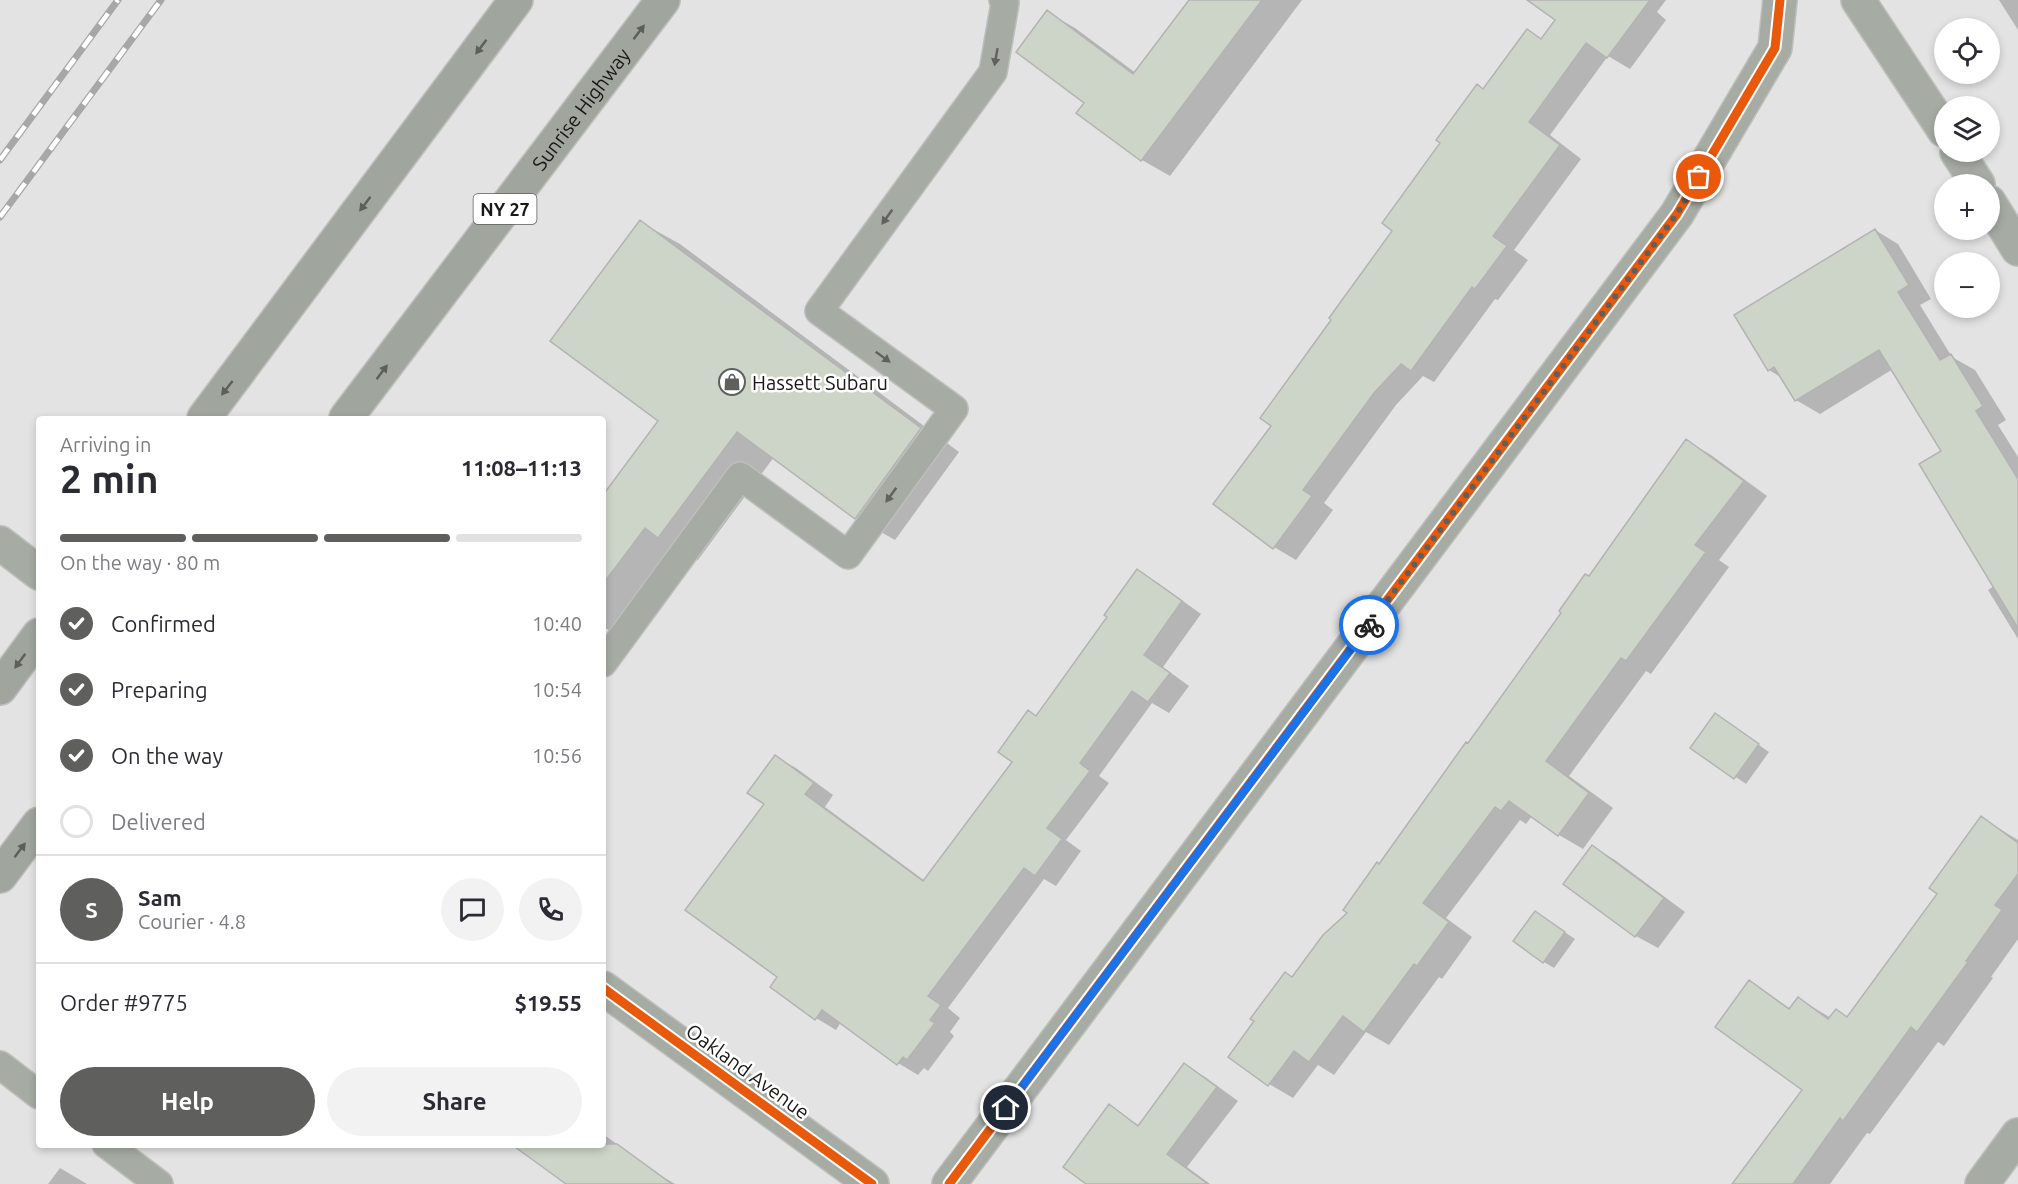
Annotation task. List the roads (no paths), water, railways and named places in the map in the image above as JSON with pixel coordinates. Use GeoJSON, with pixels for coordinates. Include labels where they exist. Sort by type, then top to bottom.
{"type":"FeatureCollection","features":[{"type":"Feature","properties":{"kind":"highway"},"geometry":{"type":"LineString","coordinates":[[205,416],[516,0]]}},
{"type":"Feature","properties":{"kind":"highway","name":"Sunrise Highway"},"geometry":{"type":"LineString","coordinates":[[348,416],[663,0]]}},
{"type":"Feature","properties":{"kind":"highway"},"geometry":{"type":"LineString","coordinates":[[0,688],[36,638]]}},
{"type":"Feature","properties":{"kind":"highway"},"geometry":{"type":"LineString","coordinates":[[0,876],[36,828]]}},
{"type":"Feature","properties":{"kind":"street"},"geometry":{"type":"LineString","coordinates":[[949,1184],[1677,214],[1775,48],[1780,0]]}},
{"type":"Feature","properties":{"kind":"street"},"geometry":{"type":"LineString","coordinates":[[1858,0],[1934,115]]}},
{"type":"Feature","properties":{"kind":"street"},"geometry":{"type":"LineString","coordinates":[[2000,220],[2018,249]]}},
{"type":"Feature","properties":{"kind":"street"},"geometry":{"type":"LineString","coordinates":[[0,543],[36,571]]}},
{"type":"Feature","properties":{"kind":"street","name":"Oakland Avenue"},"geometry":{"type":"LineString","coordinates":[[606,990],[872,1184]]}},
{"type":"Feature","properties":{"kind":"street"},"geometry":{"type":"LineString","coordinates":[[1982,1184],[2018,1135]]}},
{"type":"Feature","properties":{"kind":"lane"},"geometry":{"type":"LineString","coordinates":[[606,659],[740,476],[848,555],[954,409],[819,311],[993,72],[1005,3],[1003,0]]}},
{"type":"Feature","properties":{"kind":"lane"},"geometry":{"type":"LineString","coordinates":[[0,1065],[36,1093]]}},
{"type":"Feature","properties":{"kind":"lane"},"geometry":{"type":"LineString","coordinates":[[111,1148],[159,1184]]}},
{"type":"Feature","properties":{"kind":"railway"},"geometry":{"type":"LineString","coordinates":[[0,160],[118,0]]}},
{"type":"Feature","properties":{"kind":"railway"},"geometry":{"type":"LineString","coordinates":[[0,217],[161,0]]}},
{"type":"Feature","properties":{"kind":"place","name":"Hassett Subaru"},"geometry":{"type":"Point","coordinates":[732,382]}}]}
